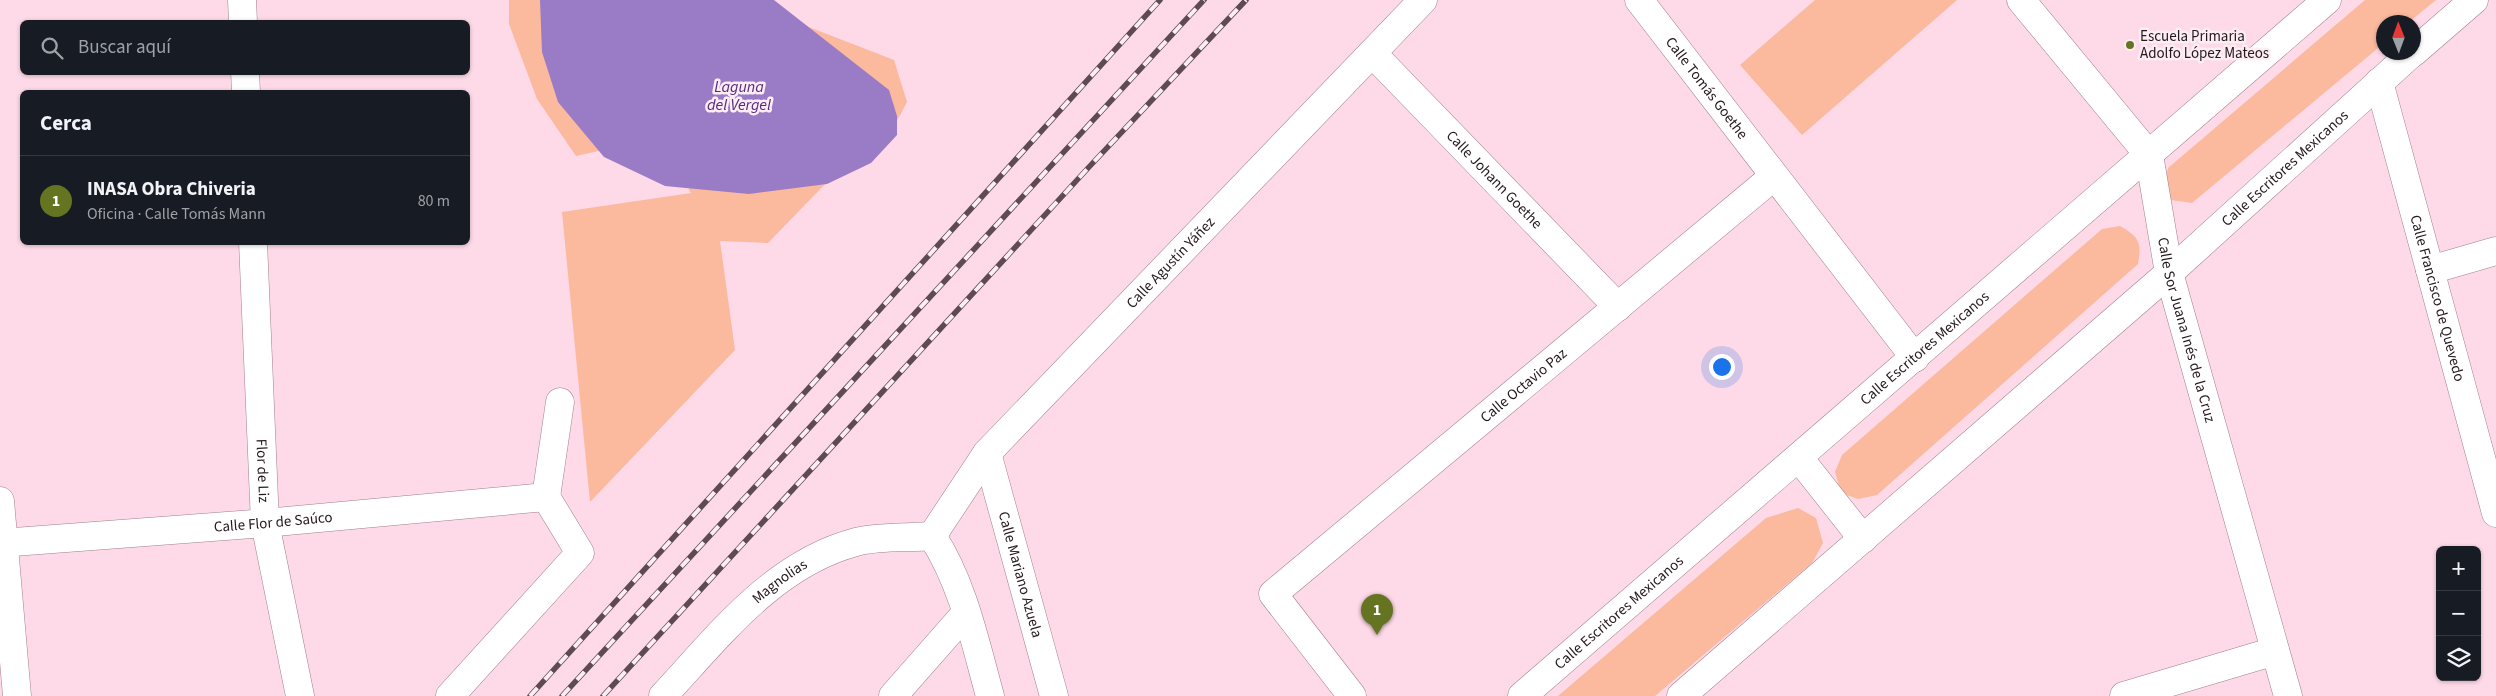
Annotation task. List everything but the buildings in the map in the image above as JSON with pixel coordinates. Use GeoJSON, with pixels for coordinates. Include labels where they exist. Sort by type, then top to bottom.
{"type":"FeatureCollection","features":[{"type":"Feature","properties":{"kind":"street"},"geometry":{"type":"LineString","coordinates":[[242,0],[243,20]]}},
{"type":"Feature","properties":{"kind":"street","name":"Calle Agustín Yáñez"},"geometry":{"type":"LineString","coordinates":[[932,536],[987,453],[1424,0]]}},
{"type":"Feature","properties":{"kind":"street","name":"Calle Tomás Goethe"},"geometry":{"type":"LineString","coordinates":[[1639,0],[1773,177]]}},
{"type":"Feature","properties":{"kind":"street","name":"Calle Sor Juana Inés de la Cruz"},"geometry":{"type":"LineString","coordinates":[[2021,0],[2149,155],[2170,273],[2288,696]]}},
{"type":"Feature","properties":{"kind":"street","name":"Calle Escritores Mexicanos"},"geometry":{"type":"LineString","coordinates":[[1522,696],[2327,0]]}},
{"type":"Feature","properties":{"kind":"street","name":"Calle Escritores Mexicanos"},"geometry":{"type":"LineString","coordinates":[[2421,45],[2474,0]]}},
{"type":"Feature","properties":{"kind":"street","name":"Calle Johann Goethe"},"geometry":{"type":"LineString","coordinates":[[1372,53],[1618,307]]}},
{"type":"Feature","properties":{"kind":"street","name":"Calle Escritores Mexicanos"},"geometry":{"type":"LineString","coordinates":[[1681,696],[2170,273],[2404,60]]}},
{"type":"Feature","properties":{"kind":"street"},"geometry":{"type":"LineString","coordinates":[[245,75],[246,90]]}},
{"type":"Feature","properties":{"kind":"street","name":"Calle Francisco de Quevedo"},"geometry":{"type":"LineString","coordinates":[[2379,82],[2495,503]]}},
{"type":"Feature","properties":{"kind":"street"},"geometry":{"type":"LineString","coordinates":[[1773,177],[1914,358]]}},
{"type":"Feature","properties":{"kind":"street","name":"Calle Octavio Paz"},"geometry":{"type":"LineString","coordinates":[[1352,696],[1273,594],[1773,177]]}},
{"type":"Feature","properties":{"kind":"street","name":"Flor de Liz"},"geometry":{"type":"LineString","coordinates":[[252,245],[265,523],[300,696]]}},
{"type":"Feature","properties":{"kind":"street"},"geometry":{"type":"LineString","coordinates":[[2430,270],[2496,251]]}},
{"type":"Feature","properties":{"kind":"street"},"geometry":{"type":"LineString","coordinates":[[450,696],[580,553],[546,497],[560,402]]}},
{"type":"Feature","properties":{"kind":"street","name":"Calle Mariano Azuela"},"geometry":{"type":"LineString","coordinates":[[987,453],[1054,696]]}},
{"type":"Feature","properties":{"kind":"street"},"geometry":{"type":"LineString","coordinates":[[1798,458],[1863,539]]}},
{"type":"Feature","properties":{"kind":"street","name":"Calle Flor de Saúco"},"geometry":{"type":"LineString","coordinates":[[2,543],[265,523],[546,497]]}},
{"type":"Feature","properties":{"kind":"street"},"geometry":{"type":"LineString","coordinates":[[0,501],[2,543],[17,696]]}},
{"type":"Feature","properties":{"kind":"street"},"geometry":{"type":"LineString","coordinates":[[932,536],[946,557],[966,613],[990,696]]}},
{"type":"Feature","properties":{"kind":"street","name":"Magnolias"},"geometry":{"type":"LineString","coordinates":[[663,696],[748,605],[806,561],[857,542],[932,536]]}},
{"type":"Feature","properties":{"kind":"street"},"geometry":{"type":"LineString","coordinates":[[893,696],[966,613]]}},
{"type":"Feature","properties":{"kind":"street"},"geometry":{"type":"LineString","coordinates":[[2124,696],[2275,651]]}},
{"type":"Feature","properties":{"kind":"shaded area"},"geometry":{"type":"Polygon","coordinates":[[[509,0],[773,0],[801,24],[894,60],[907,102],[891,132],[858,150],[768,243],[720,241],[735,350],[590,502],[562,212],[691,193],[681,174],[630,144],[576,156],[537,99],[509,24],[509,0]]]}},
{"type":"Feature","properties":{"kind":"shaded area"},"geometry":{"type":"Polygon","coordinates":[[[1815,0],[1957,0],[1802,135],[1740,65],[1815,0]]]}},
{"type":"Feature","properties":{"kind":"shaded area"},"geometry":{"type":"Polygon","coordinates":[[[2365,0],[2436,0],[2418,15],[2376,15],[2376,50],[2192,203],[2171,200],[2164,187],[2168,168],[2365,0]]]}},
{"type":"Feature","properties":{"kind":"shaded area"},"geometry":{"type":"Polygon","coordinates":[[[2120,226],[2131,233],[2138,241],[2140,250],[2138,264],[1877,495],[1858,499],[1841,493],[1835,472],[1842,455],[2102,229],[2120,226]]]}},
{"type":"Feature","properties":{"kind":"shaded area"},"geometry":{"type":"Polygon","coordinates":[[[1798,508],[1816,518],[1823,543],[1812,563],[1655,696],[1558,696],[1766,518],[1798,508]]]}},
{"type":"Feature","properties":{"kind":"water","name":"Laguna del Vergel"},"geometry":{"type":"Polygon","coordinates":[[[540,0],[774,0],[889,90],[897,116],[897,135],[871,163],[827,184],[749,194],[665,186],[604,157],[558,102],[542,52],[540,0]]]}},
{"type":"Feature","properties":{"kind":"railway"},"geometry":{"type":"LineString","coordinates":[[530,696],[1160,0]]}},
{"type":"Feature","properties":{"kind":"railway"},"geometry":{"type":"LineString","coordinates":[[562,696],[1204,0]]}},
{"type":"Feature","properties":{"kind":"railway"},"geometry":{"type":"LineString","coordinates":[[603,696],[1089,167],[1246,0]]}},
{"type":"Feature","properties":{"kind":"place","name":"Escuela Primaria Adolfo López Mateos"},"geometry":{"type":"Point","coordinates":[2130,45]}},
{"type":"Feature","properties":{"kind":"place","name":"INASA Obra Chiveria"},"geometry":{"type":"Point","coordinates":[1377,635]}}]}
